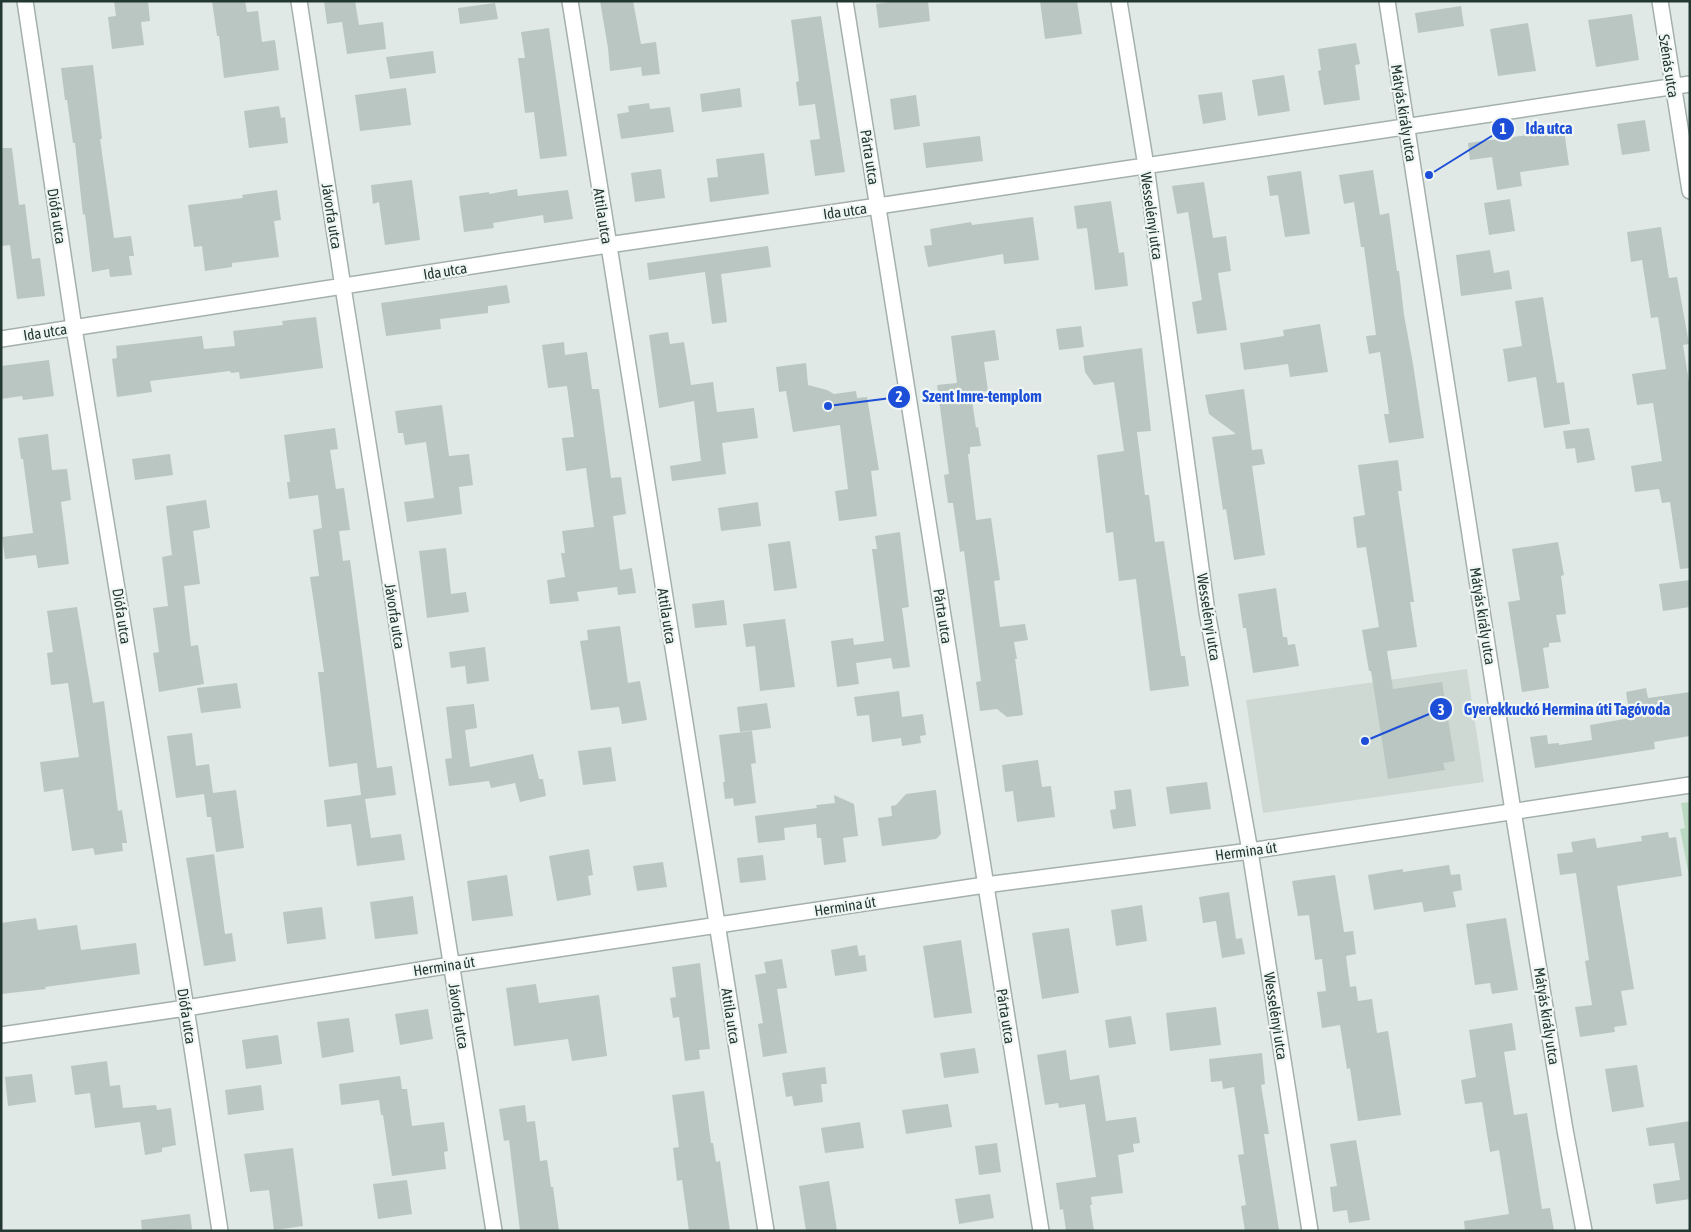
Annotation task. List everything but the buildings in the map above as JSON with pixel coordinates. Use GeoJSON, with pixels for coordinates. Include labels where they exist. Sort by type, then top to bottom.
{"type":"FeatureCollection","features":[{"type":"Feature","properties":{"kind":"street","name":"Diófa utca"},"geometry":{"type":"LineString","coordinates":[[25,1],[74,328],[186,1008],[220,1231]]}},
{"type":"Feature","properties":{"kind":"street","name":"Jávorfa utca"},"geometry":{"type":"LineString","coordinates":[[300,1],[343,287],[494,1231]]}},
{"type":"Feature","properties":{"kind":"street","name":"Attila utca"},"geometry":{"type":"LineString","coordinates":[[570,1],[766,1231]]}},
{"type":"Feature","properties":{"kind":"street","name":"Párta utca"},"geometry":{"type":"LineString","coordinates":[[845,1],[1041,1231]]}},
{"type":"Feature","properties":{"kind":"street","name":"Wesselényi utca"},"geometry":{"type":"LineString","coordinates":[[1120,1],[1146,166],[1207,612],[1250,850],[1310,1231]]}},
{"type":"Feature","properties":{"kind":"street","name":"Mátyás király utca"},"geometry":{"type":"LineString","coordinates":[[1387,1],[1513,811],[1565,1130],[1584,1231]]}},
{"type":"Feature","properties":{"kind":"street","name":"Szénás utca"},"geometry":{"type":"LineString","coordinates":[[1660,1],[1690,191]]}},
{"type":"Feature","properties":{"kind":"street","name":"Ida utca"},"geometry":{"type":"LineString","coordinates":[[1,339],[608,245],[1690,84]]}},
{"type":"Feature","properties":{"kind":"street","name":"Hermina út"},"geometry":{"type":"LineString","coordinates":[[1,1036],[451,965],[985,885],[1250,850],[1690,785]]}},
{"type":"Feature","properties":{"kind":"shaded area"},"geometry":{"type":"Polygon","coordinates":[[[1467,669],[1484,782],[1263,813],[1246,700],[1467,669]]]}},
{"type":"Feature","properties":{"kind":"green space"},"geometry":{"type":"Polygon","coordinates":[[[1690,802],[1690,881],[1680,829],[1685,828],[1681,803],[1690,802]]]}},
{"type":"Feature","properties":{"kind":"place","name":"Ida utca"},"geometry":{"type":"Point","coordinates":[1429,175]}},
{"type":"Feature","properties":{"kind":"place","name":"Szent Imre-templom"},"geometry":{"type":"Point","coordinates":[828,406]}},
{"type":"Feature","properties":{"kind":"place","name":"Gyerekkuckó Hermina úti Tagóvoda"},"geometry":{"type":"Point","coordinates":[1365,741]}}]}
